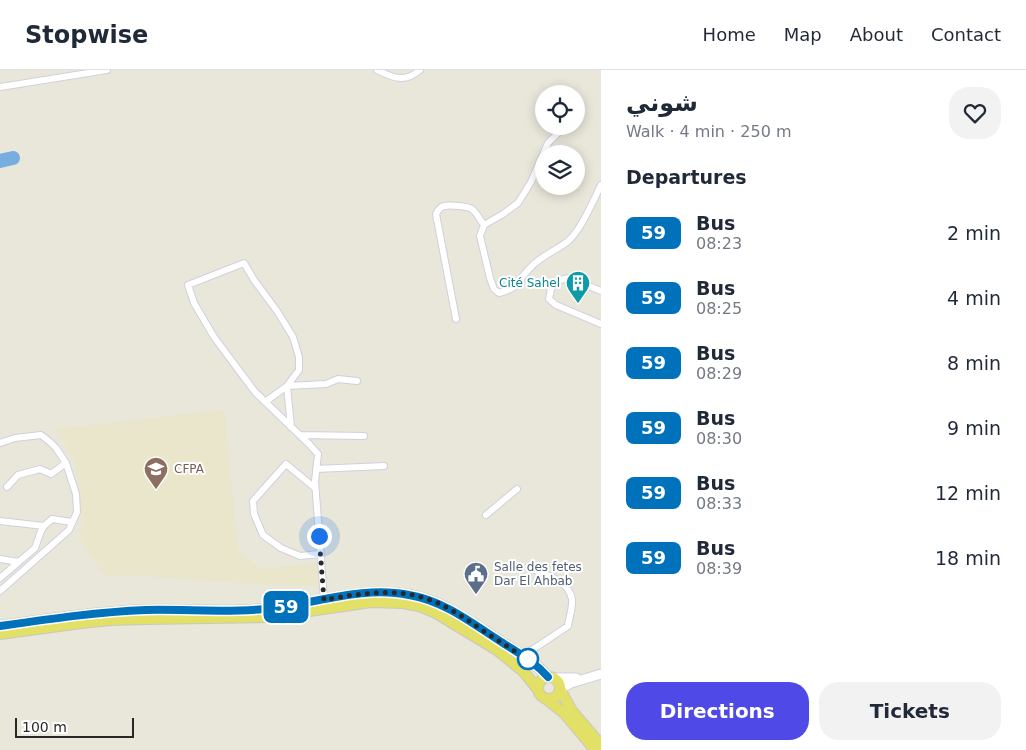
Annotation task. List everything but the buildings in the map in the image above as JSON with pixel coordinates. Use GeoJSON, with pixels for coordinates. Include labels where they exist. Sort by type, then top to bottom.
{"type":"FeatureCollection","features":[{"type":"Feature","properties":{"kind":"main road"},"geometry":{"type":"LineString","coordinates":[[0,626],[92,614],[154,610],[250,610],[286,607],[374,592],[422,597],[456,612],[499,646],[542,694],[564,713],[595,750]]}},
{"type":"Feature","properties":{"kind":"main road"},"geometry":{"type":"LineString","coordinates":[[0,634],[111,620],[268,617],[371,602],[403,603],[436,612],[537,665],[559,682],[560,689],[572,711],[601,745]]}},
{"type":"Feature","properties":{"kind":"main road"},"geometry":{"type":"LineString","coordinates":[[591,677],[572,679],[551,677],[541,680],[538,687],[542,694],[553,698],[560,689],[571,683],[591,677],[601,674]]}},
{"type":"Feature","properties":{"kind":"street"},"geometry":{"type":"LineString","coordinates":[[0,87],[107,70]]}},
{"type":"Feature","properties":{"kind":"street"},"geometry":{"type":"LineString","coordinates":[[377,70],[404,79],[420,70]]}},
{"type":"Feature","properties":{"kind":"street"},"geometry":{"type":"LineString","coordinates":[[556,135],[548,143],[531,182],[518,203],[484,225],[480,236],[494,289],[499,293],[508,292],[515,287],[530,267],[568,242],[575,234],[601,185]]}},
{"type":"Feature","properties":{"kind":"street"},"geometry":{"type":"LineString","coordinates":[[456,319],[436,214],[444,206],[471,208],[484,225]]}},
{"type":"Feature","properties":{"kind":"street"},"geometry":{"type":"LineString","coordinates":[[265,402],[287,386],[299,370],[299,357],[293,337],[244,263],[188,285],[194,303],[214,337],[255,392],[265,402],[291,427],[300,435],[318,454],[315,488],[324,600]]}},
{"type":"Feature","properties":{"kind":"street"},"geometry":{"type":"LineString","coordinates":[[601,291],[569,278],[560,280],[551,289],[549,299],[556,305],[601,324]]}},
{"type":"Feature","properties":{"kind":"street"},"geometry":{"type":"LineString","coordinates":[[287,386],[326,384],[338,379],[357,380]]}},
{"type":"Feature","properties":{"kind":"street"},"geometry":{"type":"LineString","coordinates":[[287,386],[291,427]]}},
{"type":"Feature","properties":{"kind":"street"},"geometry":{"type":"LineString","coordinates":[[0,443],[15,438],[40,435],[56,448],[66,463],[76,494],[77,512],[68,530],[0,591]]}},
{"type":"Feature","properties":{"kind":"street"},"geometry":{"type":"LineString","coordinates":[[300,435],[364,436]]}},
{"type":"Feature","properties":{"kind":"street"},"geometry":{"type":"LineString","coordinates":[[7,487],[18,475],[40,469],[51,474],[66,463]]}},
{"type":"Feature","properties":{"kind":"street"},"geometry":{"type":"LineString","coordinates":[[315,488],[286,464],[253,501],[254,514],[263,534],[269,539],[281,548],[300,556],[320,554]]}},
{"type":"Feature","properties":{"kind":"street"},"geometry":{"type":"LineString","coordinates":[[316,469],[384,466]]}},
{"type":"Feature","properties":{"kind":"street"},"geometry":{"type":"LineString","coordinates":[[486,515],[517,488]]}},
{"type":"Feature","properties":{"kind":"street"},"geometry":{"type":"LineString","coordinates":[[0,578],[35,548],[41,531],[52,519],[72,522]]}},
{"type":"Feature","properties":{"kind":"street"},"geometry":{"type":"LineString","coordinates":[[0,521],[44,526]]}},
{"type":"Feature","properties":{"kind":"street"},"geometry":{"type":"LineString","coordinates":[[0,559],[20,562]]}},
{"type":"Feature","properties":{"kind":"street"},"geometry":{"type":"LineString","coordinates":[[523,656],[568,626],[572,600],[568,589],[556,577],[532,569]]}},
{"type":"Feature","properties":{"kind":"shaded area","name":"CFPA"},"geometry":{"type":"Polygon","coordinates":[[[224,410],[238,549],[261,569],[316,563],[320,586],[251,584],[145,576],[106,576],[88,553],[80,538],[79,530],[83,521],[75,460],[56,429],[224,410]]]}},
{"type":"Feature","properties":{"kind":"waterway"},"geometry":{"type":"LineString","coordinates":[[0,161],[13,158]]}},
{"type":"Feature","properties":{"kind":"bus line","name":"59"},"geometry":{"type":"LineString","coordinates":[[0,626],[111,612],[264,609],[374,592],[407,594],[422,597],[456,612],[537,665],[548,677]]}},
{"type":"Feature","properties":{"kind":"place","name":"Cité Sahel"},"geometry":{"type":"Point","coordinates":[578,304]}},
{"type":"Feature","properties":{"kind":"place","name":"CFPA"},"geometry":{"type":"Point","coordinates":[156,490]}},
{"type":"Feature","properties":{"kind":"place","name":"Salle des fetes Dar El Ahbab"},"geometry":{"type":"Point","coordinates":[476,595]}},
{"type":"Feature","properties":{"kind":"route"},"geometry":{"type":"LineString","coordinates":[[319,536],[324,600],[374,592],[422,597],[456,612],[530,661],[528,659]]}}]}
